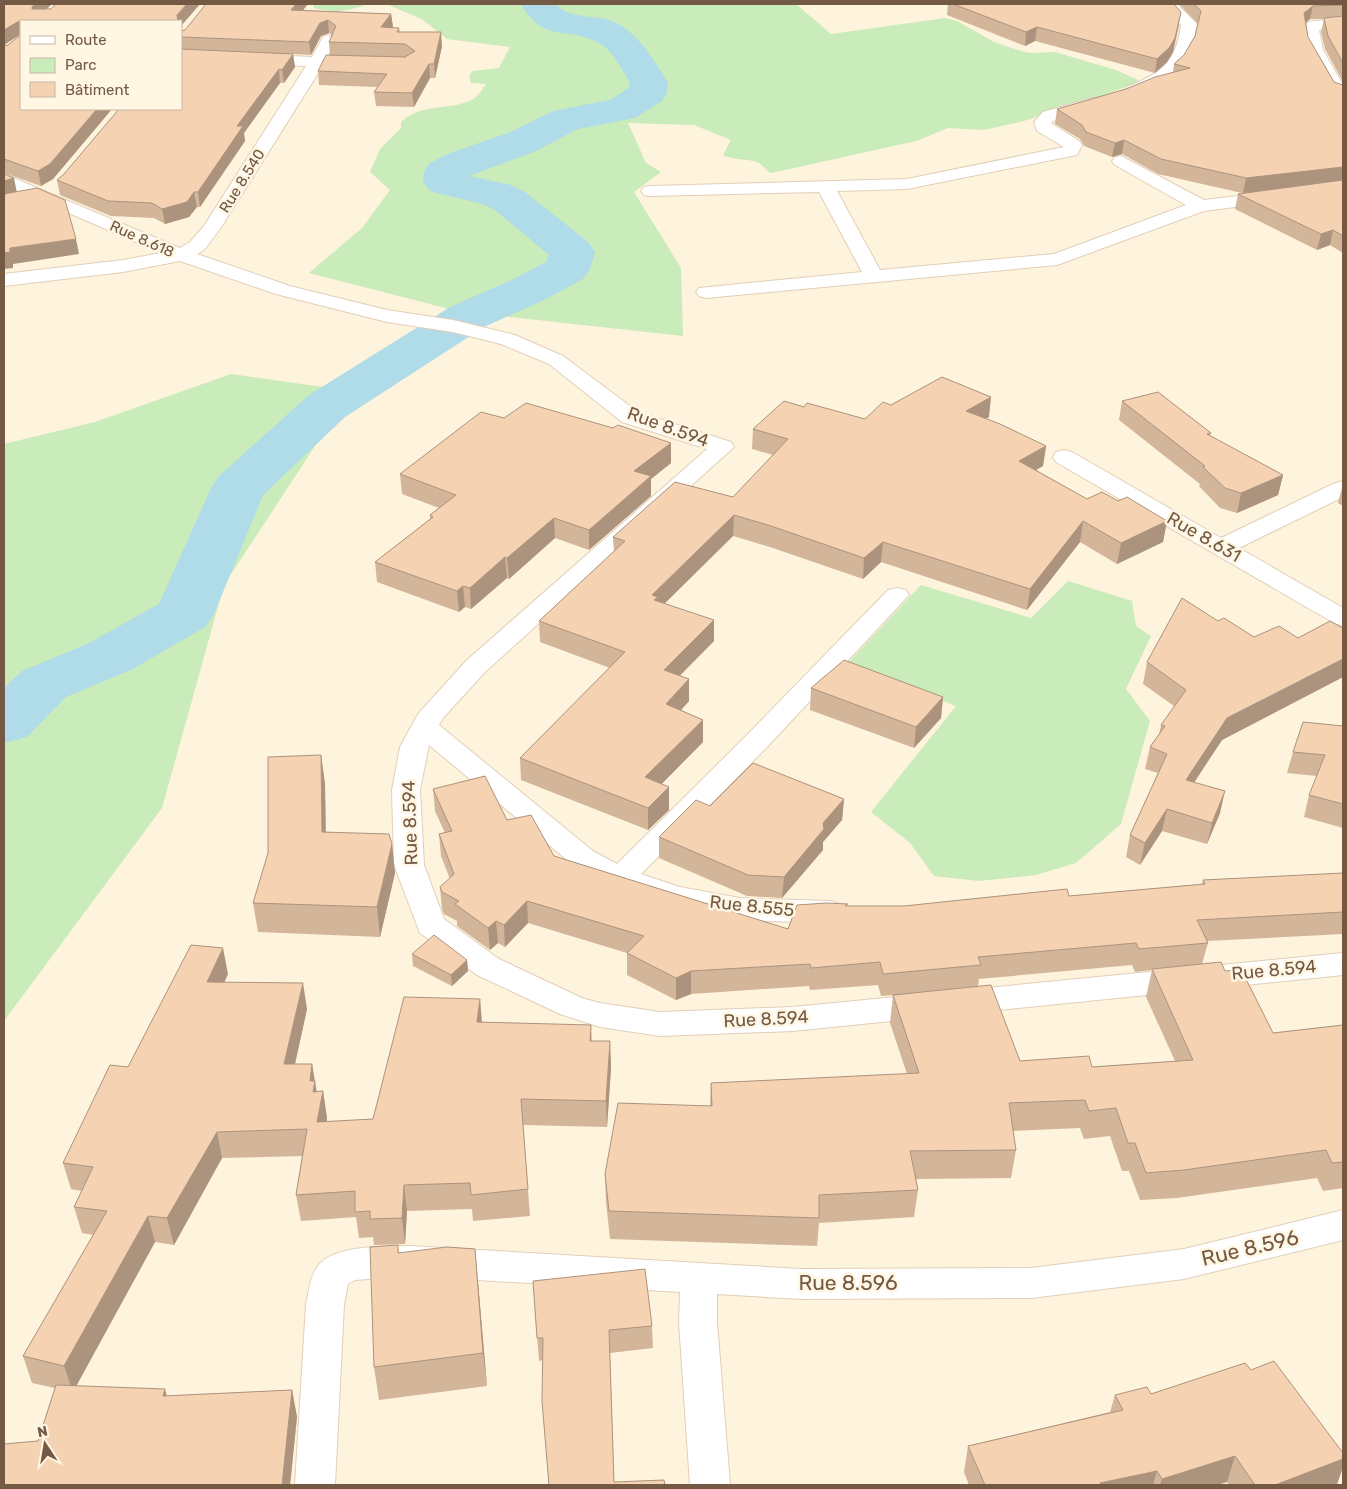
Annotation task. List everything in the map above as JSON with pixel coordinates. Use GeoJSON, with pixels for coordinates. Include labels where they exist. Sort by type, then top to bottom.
{"type":"FeatureCollection","features":[{"type":"Feature","properties":{"kind":"street"},"geometry":{"type":"LineString","coordinates":[[650,190],[907,184],[1071,150],[1073,144],[1043,127],[1042,122],[1049,116],[1112,97],[1166,76],[1188,43],[1189,24],[1184,16],[1169,4]]}},
{"type":"Feature","properties":{"kind":"street"},"geometry":{"type":"LineString","coordinates":[[1343,24],[1311,26],[1315,50],[1339,92],[1343,94]]}},
{"type":"Feature","properties":{"kind":"street","name":"Rue 8.540"},"geometry":{"type":"LineString","coordinates":[[4,280],[123,266],[181,255],[197,246],[211,229],[317,62],[328,40]]}},
{"type":"Feature","properties":{"kind":"street"},"geometry":{"type":"LineString","coordinates":[[182,56],[356,63]]}},
{"type":"Feature","properties":{"kind":"street"},"geometry":{"type":"LineString","coordinates":[[1121,161],[1209,205]]}},
{"type":"Feature","properties":{"kind":"street","name":"Rue 8.618"},"geometry":{"type":"LineString","coordinates":[[4,180],[181,255],[284,290]]}},
{"type":"Feature","properties":{"kind":"street"},"geometry":{"type":"LineString","coordinates":[[17,202],[43,195],[60,184]]}},
{"type":"Feature","properties":{"kind":"street"},"geometry":{"type":"LineString","coordinates":[[825,186],[874,276]]}},
{"type":"Feature","properties":{"kind":"street"},"geometry":{"type":"LineString","coordinates":[[706,292],[1057,259],[1209,205],[1343,188]]}},
{"type":"Feature","properties":{"kind":"street","name":"Rue 8.594"},"geometry":{"type":"LineString","coordinates":[[284,290],[387,316],[453,326],[508,339],[556,360],[630,417],[724,447],[476,666],[440,702],[414,747],[406,790],[409,865],[432,925],[488,967],[571,1006],[600,1014],[660,1024],[794,1019],[1343,964]]}},
{"type":"Feature","properties":{"kind":"street","name":"Rue 8.631"},"geometry":{"type":"LineString","coordinates":[[1064,457],[1343,618]]}},
{"type":"Feature","properties":{"kind":"street"},"geometry":{"type":"LineString","coordinates":[[1221,547],[1343,488]]}},
{"type":"Feature","properties":{"kind":"street"},"geometry":{"type":"LineString","coordinates":[[620,878],[758,740],[897,595]]}},
{"type":"Feature","properties":{"kind":"street","name":"Rue 8.555"},"geometry":{"type":"LineString","coordinates":[[424,727],[583,858],[620,878],[678,896],[740,909],[854,913]]}},
{"type":"Feature","properties":{"kind":"street","name":"Rue 8.596"},"geometry":{"type":"LineString","coordinates":[[315,1485],[325,1304],[331,1276],[348,1265],[410,1261],[699,1276],[802,1284],[1031,1283],[1184,1264],[1343,1225]]}},
{"type":"Feature","properties":{"kind":"street"},"geometry":{"type":"LineString","coordinates":[[699,1276],[698,1322],[710,1485]]}},
{"type":"Feature","properties":{"kind":"green space"},"geometry":{"type":"Polygon","coordinates":[[[314,4],[367,4],[354,9],[328,11],[314,8],[314,4]]]}},
{"type":"Feature","properties":{"kind":"green space"},"geometry":{"type":"Polygon","coordinates":[[[387,4],[796,4],[831,34],[945,18],[957,21],[994,42],[1021,51],[1030,53],[1055,52],[1116,70],[1138,80],[1134,84],[1104,95],[1024,121],[984,130],[948,128],[916,141],[772,173],[755,161],[723,155],[731,140],[694,125],[628,123],[646,163],[661,172],[634,192],[681,268],[683,336],[457,311],[309,273],[362,228],[390,190],[370,172],[380,149],[401,128],[401,122],[419,111],[468,102],[476,97],[486,84],[471,83],[469,77],[472,71],[499,68],[510,47],[447,39],[423,20],[387,4]]]}},
{"type":"Feature","properties":{"kind":"green space"},"geometry":{"type":"Polygon","coordinates":[[[231,374],[351,391],[224,585],[162,808],[4,1021],[4,444],[95,422],[231,374]]]}},
{"type":"Feature","properties":{"kind":"green space"},"geometry":{"type":"Polygon","coordinates":[[[1068,581],[1132,601],[1136,626],[1151,636],[1126,689],[1150,721],[1121,824],[1076,863],[1036,875],[979,881],[934,876],[910,843],[871,812],[956,706],[846,665],[921,585],[1031,618],[1068,581]]]}},
{"type":"Feature","properties":{"kind":"building"},"geometry":{"type":"Polygon","coordinates":[[[4,4],[35,4],[32,9],[51,9],[56,4],[187,4],[177,15],[178,20],[20,20],[20,110],[96,110],[50,164],[38,171],[4,159],[4,46],[19,36],[19,21],[4,30],[4,4]]]}},
{"type":"Feature","properties":{"kind":"building"},"geometry":{"type":"Polygon","coordinates":[[[206,4],[296,4],[291,10],[391,14],[381,27],[399,28],[397,32],[441,32],[434,64],[429,64],[412,93],[374,92],[387,74],[318,71],[326,55],[405,57],[415,51],[405,44],[329,42],[336,26],[328,20],[320,23],[309,42],[182,37],[182,31],[185,30],[206,4]]]}},
{"type":"Feature","properties":{"kind":"building"},"geometry":{"type":"Polygon","coordinates":[[[953,4],[1174,4],[1181,12],[1175,38],[1169,48],[1157,59],[1037,27],[1026,32],[953,4]]]}},
{"type":"Feature","properties":{"kind":"building"},"geometry":{"type":"Polygon","coordinates":[[[1194,4],[1343,4],[1313,6],[1304,13],[1308,37],[1334,82],[1343,85],[1343,167],[1246,178],[1161,159],[1124,140],[1115,143],[1086,132],[1082,125],[1057,109],[1126,89],[1155,77],[1190,68],[1174,64],[1184,55],[1195,36],[1201,11],[1194,4]]]}},
{"type":"Feature","properties":{"kind":"building"},"geometry":{"type":"Polygon","coordinates":[[[1343,16],[1343,63],[1328,36],[1324,18],[1343,16]]]}},
{"type":"Feature","properties":{"kind":"building"},"geometry":{"type":"Polygon","coordinates":[[[182,49],[293,54],[282,70],[279,69],[237,126],[243,126],[198,192],[194,192],[187,202],[162,209],[152,203],[108,201],[57,180],[118,110],[182,110],[182,49]]]}},
{"type":"Feature","properties":{"kind":"building"},"geometry":{"type":"Polygon","coordinates":[[[4,174],[14,178],[4,181],[4,174]]]}},
{"type":"Feature","properties":{"kind":"building"},"geometry":{"type":"Polygon","coordinates":[[[1343,180],[1343,236],[1333,230],[1321,234],[1238,194],[1343,180]]]}},
{"type":"Feature","properties":{"kind":"building"},"geometry":{"type":"Polygon","coordinates":[[[37,188],[65,200],[76,239],[10,248],[10,252],[4,253],[4,194],[37,188]]]}},
{"type":"Feature","properties":{"kind":"building"},"geometry":{"type":"Polygon","coordinates":[[[942,377],[991,397],[966,411],[1000,424],[1046,446],[1019,461],[1087,499],[1102,492],[1118,501],[1127,497],[1167,521],[1121,543],[1083,521],[1030,589],[883,542],[864,558],[734,515],[652,595],[658,597],[654,600],[714,620],[664,670],[689,679],[666,704],[703,720],[645,777],[669,787],[648,808],[520,758],[625,652],[539,621],[625,541],[613,537],[675,482],[733,497],[788,439],[753,429],[784,401],[804,407],[807,403],[865,419],[883,402],[891,405],[942,377]]]}},
{"type":"Feature","properties":{"kind":"building"},"geometry":{"type":"Polygon","coordinates":[[[1158,392],[1211,433],[1207,434],[1283,475],[1241,493],[1225,488],[1203,467],[1205,466],[1122,401],[1158,392]]]}},
{"type":"Feature","properties":{"kind":"building"},"geometry":{"type":"Polygon","coordinates":[[[526,403],[613,428],[618,425],[671,443],[634,471],[651,476],[589,530],[554,518],[470,588],[463,586],[457,591],[375,562],[433,517],[430,515],[456,495],[400,474],[481,412],[504,418],[526,403]]]}},
{"type":"Feature","properties":{"kind":"building"},"geometry":{"type":"Polygon","coordinates":[[[1182,598],[1218,621],[1224,618],[1254,637],[1279,626],[1298,638],[1330,621],[1343,628],[1343,659],[1227,718],[1186,780],[1225,791],[1212,823],[1167,809],[1145,843],[1130,835],[1167,754],[1150,747],[1165,726],[1161,725],[1186,690],[1147,662],[1182,598]]]}},
{"type":"Feature","properties":{"kind":"building"},"geometry":{"type":"Polygon","coordinates":[[[844,660],[943,697],[916,727],[811,688],[844,660]]]}},
{"type":"Feature","properties":{"kind":"building"},"geometry":{"type":"Polygon","coordinates":[[[1303,722],[1343,726],[1343,804],[1309,795],[1325,755],[1293,752],[1303,722]]]}},
{"type":"Feature","properties":{"kind":"building"},"geometry":{"type":"Polygon","coordinates":[[[321,755],[322,832],[389,834],[392,844],[377,907],[253,903],[268,853],[268,757],[321,755]]]}},
{"type":"Feature","properties":{"kind":"building"},"geometry":{"type":"Polygon","coordinates":[[[753,763],[844,799],[823,823],[824,829],[784,877],[748,875],[659,837],[696,800],[710,806],[753,763]]]}},
{"type":"Feature","properties":{"kind":"building"},"geometry":{"type":"Polygon","coordinates":[[[485,776],[507,820],[531,815],[554,856],[788,929],[797,905],[826,903],[848,904],[845,906],[904,906],[1067,889],[1069,896],[1205,884],[1203,880],[1343,873],[1343,912],[1197,920],[1208,943],[1139,949],[1136,943],[978,957],[981,965],[883,974],[880,962],[811,968],[810,964],[691,971],[676,978],[627,953],[644,936],[527,901],[504,925],[496,921],[488,928],[455,904],[459,901],[442,892],[440,887],[454,874],[439,834],[452,831],[433,789],[485,776]]]}},
{"type":"Feature","properties":{"kind":"building"},"geometry":{"type":"Polygon","coordinates":[[[434,935],[467,960],[451,975],[412,954],[434,935]]]}},
{"type":"Feature","properties":{"kind":"building"},"geometry":{"type":"Polygon","coordinates":[[[191,945],[223,948],[207,982],[303,983],[284,1064],[312,1064],[310,1081],[315,1081],[313,1092],[323,1091],[317,1122],[373,1119],[404,997],[480,999],[477,1022],[591,1025],[590,1041],[610,1041],[606,1101],[521,1099],[528,1189],[471,1195],[470,1183],[404,1185],[402,1218],[370,1219],[370,1211],[355,1212],[355,1191],[296,1195],[307,1129],[217,1132],[167,1218],[148,1216],[64,1366],[23,1356],[107,1211],[74,1207],[93,1167],[63,1163],[110,1065],[128,1067],[191,945]]]}},
{"type":"Feature","properties":{"kind":"building"},"geometry":{"type":"Polygon","coordinates":[[[1221,962],[1225,971],[1234,970],[1240,980],[1246,979],[1273,1033],[1343,1025],[1343,1162],[1332,1163],[1326,1150],[1184,1170],[1146,1173],[1135,1143],[1128,1143],[1116,1108],[1089,1111],[1085,1100],[1009,1103],[1016,1150],[910,1151],[918,1190],[819,1195],[819,1218],[609,1211],[605,1174],[618,1103],[712,1106],[711,1083],[919,1073],[893,995],[991,985],[1020,1061],[1089,1056],[1092,1067],[1193,1060],[1152,969],[1221,962]]]}},
{"type":"Feature","properties":{"kind":"building"},"geometry":{"type":"Polygon","coordinates":[[[398,1245],[398,1253],[447,1247],[475,1249],[483,1353],[374,1367],[370,1247],[398,1245]]]}},
{"type":"Feature","properties":{"kind":"building"},"geometry":{"type":"Polygon","coordinates":[[[645,1269],[652,1326],[609,1330],[614,1482],[664,1480],[665,1485],[549,1485],[542,1401],[543,1338],[537,1338],[533,1281],[645,1269]]]}},
{"type":"Feature","properties":{"kind":"building"},"geometry":{"type":"Polygon","coordinates":[[[1274,1361],[1343,1453],[1343,1459],[1275,1485],[1255,1485],[1235,1456],[1162,1479],[1157,1471],[1100,1483],[1101,1485],[985,1485],[968,1446],[1123,1410],[1115,1395],[1147,1387],[1151,1394],[1245,1363],[1251,1370],[1274,1361]]]}},
{"type":"Feature","properties":{"kind":"building"},"geometry":{"type":"Polygon","coordinates":[[[56,1385],[165,1389],[163,1396],[292,1390],[282,1485],[4,1485],[4,1444],[38,1441],[56,1385]]]}},
{"type":"Feature","properties":{"kind":"waterway"},"geometry":{"type":"LineString","coordinates":[[4,723],[44,684],[109,657],[184,614],[238,488],[327,406],[467,317],[530,289],[567,269],[572,252],[519,207],[503,197],[458,187],[444,181],[445,172],[465,162],[522,142],[567,119],[621,110],[648,93],[649,82],[618,39],[601,29],[560,22],[547,16],[538,4]]}}]}
